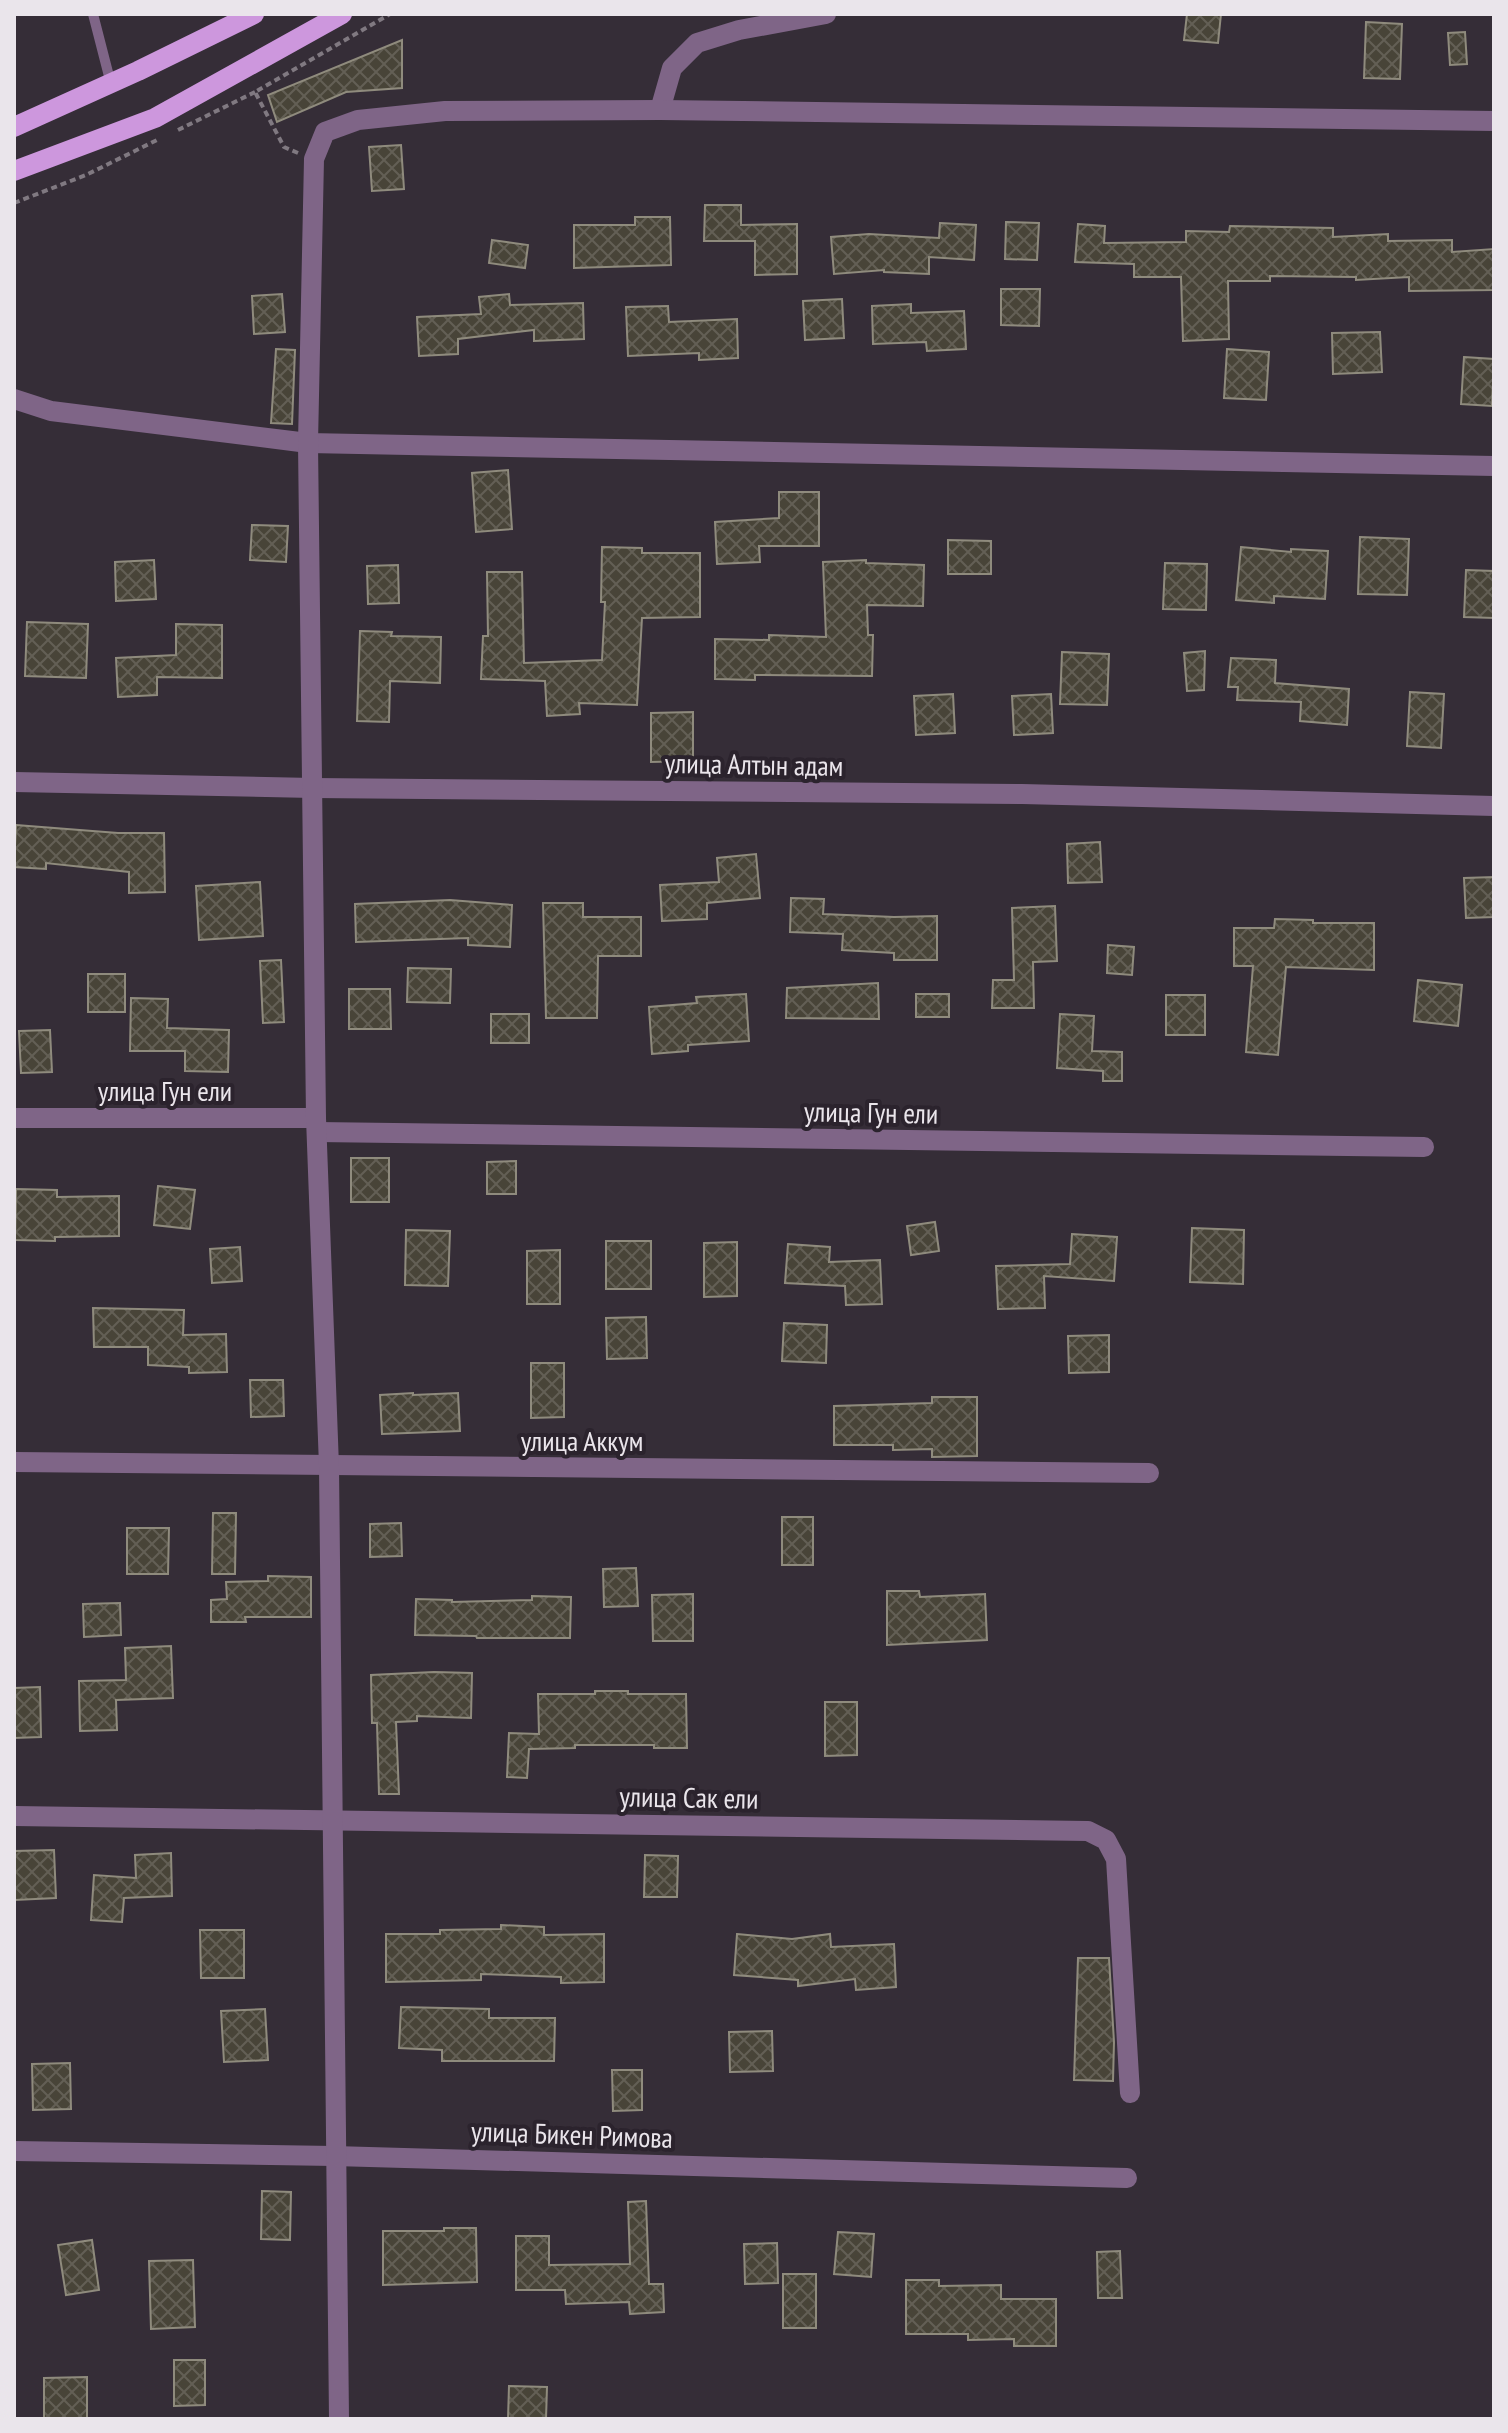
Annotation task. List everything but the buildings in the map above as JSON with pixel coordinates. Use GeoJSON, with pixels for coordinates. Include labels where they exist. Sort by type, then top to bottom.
{"type":"FeatureCollection","features":[{"type":"Feature","properties":{"kind":"main road"},"geometry":{"type":"LineString","coordinates":[[14,127],[111,84],[254,14]]}},
{"type":"Feature","properties":{"kind":"main road"},"geometry":{"type":"LineString","coordinates":[[14,171],[155,118],[342,14]]}},
{"type":"Feature","properties":{"kind":"street"},"geometry":{"type":"LineString","coordinates":[[660,110],[672,68],[697,43],[739,30],[826,14]]}},
{"type":"Feature","properties":{"kind":"street"},"geometry":{"type":"LineString","coordinates":[[339,2419],[334,2156],[335,1820],[329,1466],[316,1125],[308,443],[314,159],[325,132],[358,120],[445,111],[660,110],[1494,121]]}},
{"type":"Feature","properties":{"kind":"street"},"geometry":{"type":"LineString","coordinates":[[14,399],[51,411],[308,443],[1494,466]]}},
{"type":"Feature","properties":{"kind":"street","name":"улица Алтын адам"},"geometry":{"type":"LineString","coordinates":[[14,782],[313,788],[1022,794],[1494,806]]}},
{"type":"Feature","properties":{"kind":"street","name":"улица Гун ели"},"geometry":{"type":"LineString","coordinates":[[14,1118],[1424,1147]]}},
{"type":"Feature","properties":{"kind":"street","name":"улица Аккум"},"geometry":{"type":"LineString","coordinates":[[14,1462],[1149,1473]]}},
{"type":"Feature","properties":{"kind":"street","name":"улица Сак ели"},"geometry":{"type":"LineString","coordinates":[[14,1816],[1088,1831],[1106,1840],[1116,1859],[1130,2093]]}},
{"type":"Feature","properties":{"kind":"street","name":"улица Бикен Римова"},"geometry":{"type":"LineString","coordinates":[[14,2151],[334,2156],[1127,2178]]}},
{"type":"Feature","properties":{"kind":"lane"},"geometry":{"type":"LineString","coordinates":[[93,14],[111,84]]}},
{"type":"Feature","properties":{"kind":"path"},"geometry":{"type":"LineString","coordinates":[[14,203],[86,175],[255,92],[390,14]]}},
{"type":"Feature","properties":{"kind":"path"},"geometry":{"type":"LineString","coordinates":[[255,92],[284,147],[314,159]]}}]}
